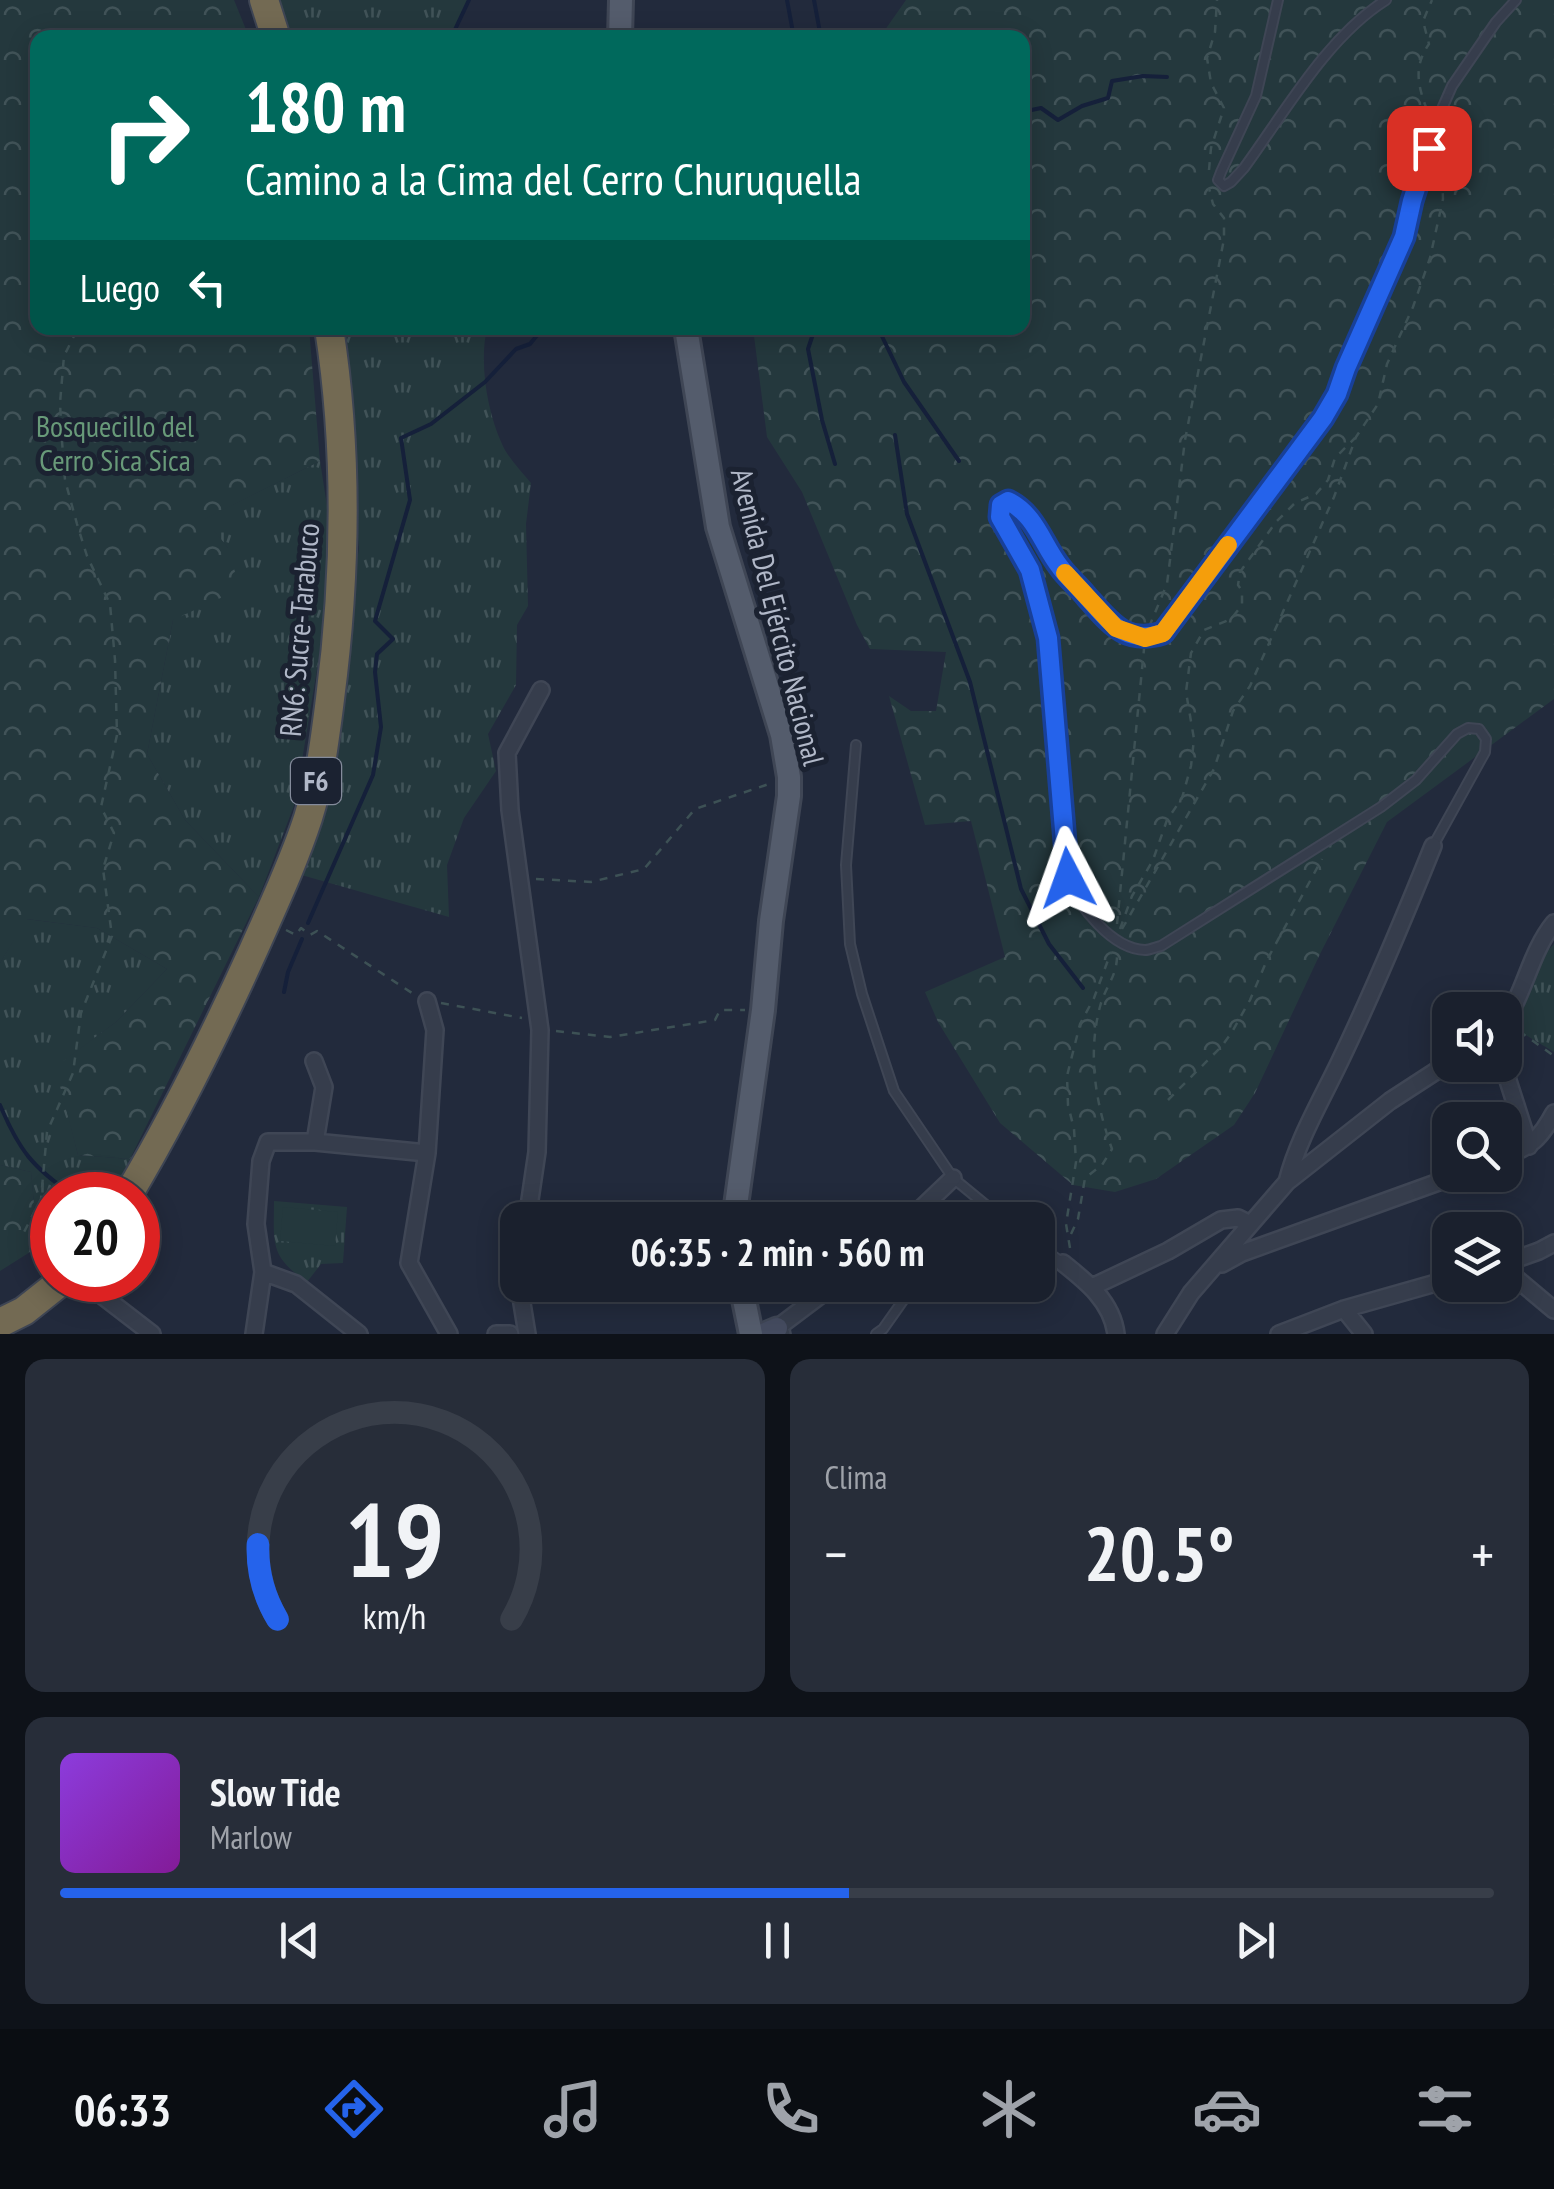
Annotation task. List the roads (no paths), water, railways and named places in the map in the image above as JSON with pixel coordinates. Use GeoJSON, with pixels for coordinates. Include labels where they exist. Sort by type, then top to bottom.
{"type":"FeatureCollection","features":[{"type":"Feature","properties":{"kind":"highway"},"geometry":{"type":"LineString","coordinates":[[264,0],[273,30]]}},
{"type":"Feature","properties":{"kind":"highway","name":"RN6: Sucre-Tarabuco"},"geometry":{"type":"LineString","coordinates":[[141,1172],[208,1051],[309,816],[323,750],[338,641],[342,562],[342,480],[330,335]]}},
{"type":"Feature","properties":{"kind":"highway"},"geometry":{"type":"LineString","coordinates":[[0,1324],[36,1302]]}},
{"type":"Feature","properties":{"kind":"main road"},"geometry":{"type":"LineString","coordinates":[[620,30],[621,0]]}},
{"type":"Feature","properties":{"kind":"main road","name":"Avenida Del Ejército Nacional"},"geometry":{"type":"LineString","coordinates":[[687,335],[718,527],[782,735],[789,776],[790,796],[736,1202]]}},
{"type":"Feature","properties":{"kind":"main road"},"geometry":{"type":"LineString","coordinates":[[744,1302],[751,1334]]}},
{"type":"Feature","properties":{"kind":"street"},"geometry":{"type":"LineString","coordinates":[[530,1202],[537,1152],[539,1025],[510,810],[508,753],[541,690]]}},
{"type":"Feature","properties":{"kind":"street"},"geometry":{"type":"LineString","coordinates":[[1287,1182],[1294,1153],[1348,1045],[1434,846]]}},
{"type":"Feature","properties":{"kind":"street"},"geometry":{"type":"LineString","coordinates":[[1520,992],[1542,937],[1554,923]]}},
{"type":"Feature","properties":{"kind":"street"},"geometry":{"type":"LineString","coordinates":[[427,1000],[435,1030],[427,1153],[408,1263],[450,1334]]}},
{"type":"Feature","properties":{"kind":"street"},"geometry":{"type":"LineString","coordinates":[[314,1062],[324,1087],[315,1142]]}},
{"type":"Feature","properties":{"kind":"street"},"geometry":{"type":"LineString","coordinates":[[1166,1334],[1191,1292],[1287,1182],[1390,1101],[1432,1074]]}},
{"type":"Feature","properties":{"kind":"street"},"geometry":{"type":"LineString","coordinates":[[1508,1082],[1529,1146]]}},
{"type":"Feature","properties":{"kind":"street"},"geometry":{"type":"LineString","coordinates":[[1522,1149],[1542,1134],[1554,1113]]}},
{"type":"Feature","properties":{"kind":"street"},"geometry":{"type":"LineString","coordinates":[[254,1334],[263,1272],[256,1224],[261,1160],[268,1142],[315,1142],[427,1153]]}},
{"type":"Feature","properties":{"kind":"street"},"geometry":{"type":"LineString","coordinates":[[927,1202],[953,1178]]}},
{"type":"Feature","properties":{"kind":"street"},"geometry":{"type":"LineString","coordinates":[[1214,1268],[1242,1253],[1432,1184]]}},
{"type":"Feature","properties":{"kind":"street"},"geometry":{"type":"LineString","coordinates":[[1092,1287],[1168,1251],[1221,1220],[1238,1218],[1250,1224]]}},
{"type":"Feature","properties":{"kind":"street"},"geometry":{"type":"LineString","coordinates":[[1522,1258],[1554,1243]]}},
{"type":"Feature","properties":{"kind":"street"},"geometry":{"type":"LineString","coordinates":[[1063,1263],[1092,1287],[1111,1314],[1116,1334]]}},
{"type":"Feature","properties":{"kind":"street"},"geometry":{"type":"LineString","coordinates":[[263,1272],[296,1284],[359,1334]]}},
{"type":"Feature","properties":{"kind":"street"},"geometry":{"type":"LineString","coordinates":[[1522,1281],[1554,1310]]}},
{"type":"Feature","properties":{"kind":"street"},"geometry":{"type":"LineString","coordinates":[[1279,1334],[1432,1284]]}},
{"type":"Feature","properties":{"kind":"street"},"geometry":{"type":"LineString","coordinates":[[111,1302],[152,1334]]}},
{"type":"Feature","properties":{"kind":"street"},"geometry":{"type":"LineString","coordinates":[[522,1302],[527,1334]]}},
{"type":"Feature","properties":{"kind":"street"},"geometry":{"type":"LineString","coordinates":[[774,1332],[812,1302]]}},
{"type":"Feature","properties":{"kind":"street"},"geometry":{"type":"LineString","coordinates":[[1344,1310],[1364,1334]]}},
{"type":"Feature","properties":{"kind":"street"},"geometry":{"type":"LineString","coordinates":[[496,1334],[510,1334]]}},
{"type":"Feature","properties":{"kind":"lane"},"geometry":{"type":"LineString","coordinates":[[1278,0],[1256,96],[1220,172],[1218,180],[1224,186],[1244,168],[1348,29],[1386,0]]}},
{"type":"Feature","properties":{"kind":"lane"},"geometry":{"type":"LineString","coordinates":[[1434,846],[1485,752],[1486,739],[1479,729],[1468,728],[1457,734],[1416,780],[1381,807],[1161,946],[1144,950],[1116,939],[1078,902],[1068,878],[1048,638],[1030,570],[1000,517],[1001,505],[1008,501],[1028,515],[1059,566],[1116,628],[1145,638],[1163,633],[1337,394],[1404,237],[1434,128],[1452,86],[1516,0]]}},
{"type":"Feature","properties":{"kind":"lane"},"geometry":{"type":"LineString","coordinates":[[856,745],[846,865],[850,944],[862,994],[894,1091],[953,1178],[982,1202]]}},
{"type":"Feature","properties":{"kind":"lane"},"geometry":{"type":"LineString","coordinates":[[1055,1257],[1063,1263]]}},
{"type":"Feature","properties":{"kind":"lane"},"geometry":{"type":"LineString","coordinates":[[876,1334],[902,1302]]}},
{"type":"Feature","properties":{"kind":"waterway"},"geometry":{"type":"LineString","coordinates":[[455,30],[469,0]]}},
{"type":"Feature","properties":{"kind":"waterway"},"geometry":{"type":"LineString","coordinates":[[787,0],[793,30]]}},
{"type":"Feature","properties":{"kind":"waterway"},"geometry":{"type":"LineString","coordinates":[[814,0],[820,30]]}},
{"type":"Feature","properties":{"kind":"waterway"},"geometry":{"type":"LineString","coordinates":[[1030,110],[1041,108],[1058,120],[1082,106],[1108,98],[1112,81],[1167,77]]}},
{"type":"Feature","properties":{"kind":"waterway"},"geometry":{"type":"LineString","coordinates":[[308,923],[373,775],[381,727],[377,654],[393,639],[375,621],[410,500],[401,438],[431,424],[537,335]]}},
{"type":"Feature","properties":{"kind":"waterway"},"geometry":{"type":"LineString","coordinates":[[813,335],[808,349],[835,464]]}},
{"type":"Feature","properties":{"kind":"waterway"},"geometry":{"type":"LineString","coordinates":[[881,335],[904,382],[959,461]]}},
{"type":"Feature","properties":{"kind":"waterway"},"geometry":{"type":"LineString","coordinates":[[895,435],[907,514],[970,682],[1021,889],[1049,944],[1083,988]]}},
{"type":"Feature","properties":{"kind":"waterway"},"geometry":{"type":"LineString","coordinates":[[284,992],[302,939]]}},
{"type":"Feature","properties":{"kind":"waterway"},"geometry":{"type":"LineString","coordinates":[[0,1105],[28,1156],[44,1172]]}},
{"type":"Feature","properties":{"kind":"park label","name":"Bosquecillo del Cerro Sica Sica"},"geometry":{"type":"Point","coordinates":[115,444]}}]}
